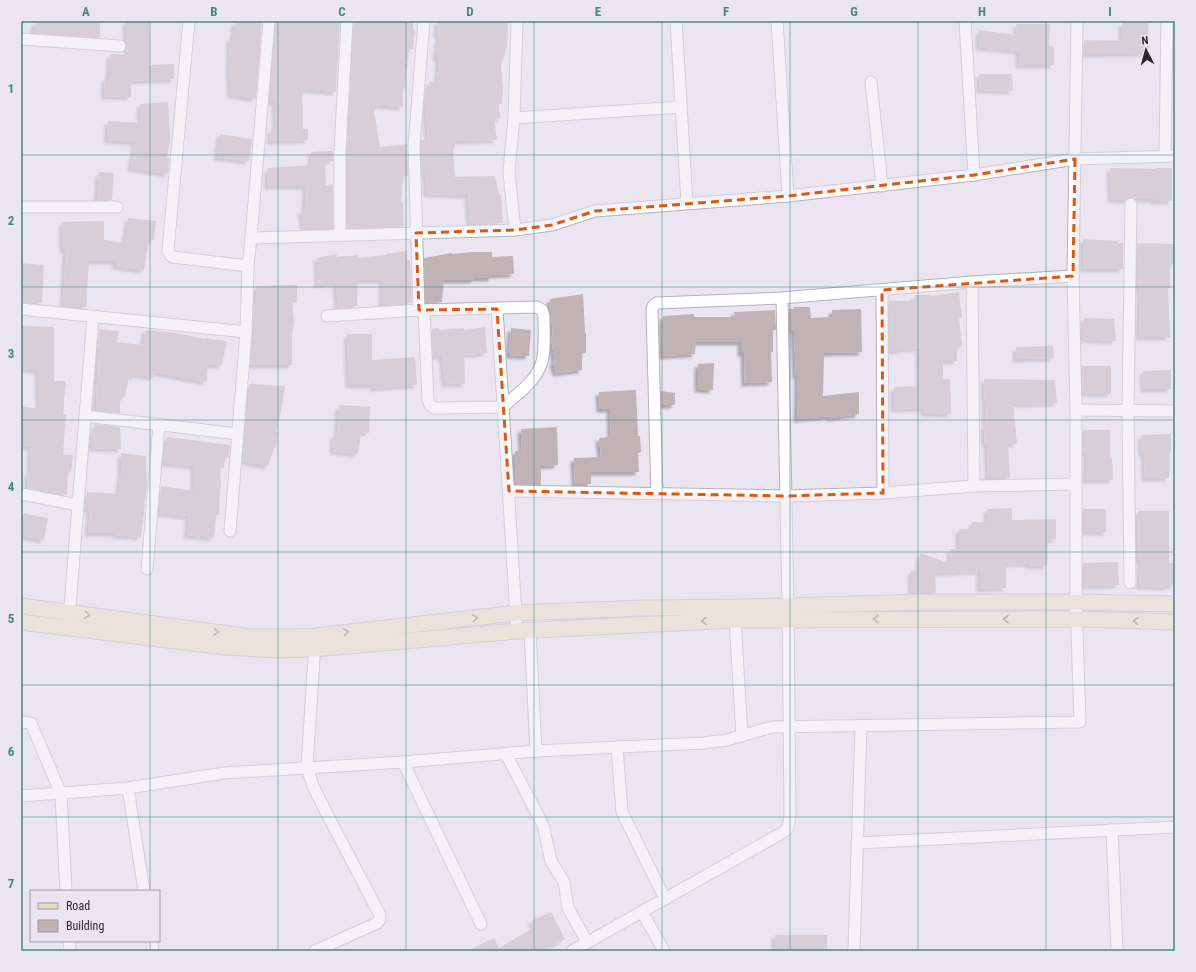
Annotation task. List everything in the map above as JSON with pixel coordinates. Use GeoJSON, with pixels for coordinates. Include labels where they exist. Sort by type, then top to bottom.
{"type":"FeatureCollection","features":[{"type":"Feature","properties":{"kind":"street"},"geometry":{"type":"LineString","coordinates":[[189,21],[168,250],[170,255],[173,257],[248,266]]}},
{"type":"Feature","properties":{"kind":"street"},"geometry":{"type":"LineString","coordinates":[[230,531],[246,332],[248,266],[270,21]]}},
{"type":"Feature","properties":{"kind":"street"},"geometry":{"type":"LineString","coordinates":[[340,236],[341,132],[347,21]]}},
{"type":"Feature","properties":{"kind":"street"},"geometry":{"type":"LineString","coordinates":[[327,316],[421,310],[537,307],[542,310],[544,316],[543,357],[538,371],[530,382],[503,407],[434,408],[428,400],[421,310],[416,233],[414,146],[424,21]]}},
{"type":"Feature","properties":{"kind":"street"},"geometry":{"type":"LineString","coordinates":[[515,230],[509,174],[514,118],[518,21]]}},
{"type":"Feature","properties":{"kind":"street"},"geometry":{"type":"LineString","coordinates":[[676,21],[687,203]]}},
{"type":"Feature","properties":{"kind":"street"},"geometry":{"type":"LineString","coordinates":[[777,21],[788,196]]}},
{"type":"Feature","properties":{"kind":"street"},"geometry":{"type":"LineString","coordinates":[[965,21],[974,175]]}},
{"type":"Feature","properties":{"kind":"street"},"geometry":{"type":"LineString","coordinates":[[21,796],[128,788],[224,773],[403,762],[536,751],[703,743],[727,740],[772,726],[1080,722],[1076,619],[1076,410],[1073,276],[1077,21]]}},
{"type":"Feature","properties":{"kind":"street"},"geometry":{"type":"LineString","coordinates":[[251,238],[515,230],[552,225],[595,211],[687,203],[737,201],[882,186],[974,175],[1075,159],[1170,155],[1167,21]]}},
{"type":"Feature","properties":{"kind":"street"},"geometry":{"type":"LineString","coordinates":[[21,39],[120,46]]}},
{"type":"Feature","properties":{"kind":"street"},"geometry":{"type":"LineString","coordinates":[[871,82],[882,186]]}},
{"type":"Feature","properties":{"kind":"street"},"geometry":{"type":"LineString","coordinates":[[514,118],[681,107]]}},
{"type":"Feature","properties":{"kind":"street"},"geometry":{"type":"LineString","coordinates":[[1130,583],[1128,410],[1131,204]]}},
{"type":"Feature","properties":{"kind":"street"},"geometry":{"type":"LineString","coordinates":[[21,207],[117,207]]}},
{"type":"Feature","properties":{"kind":"street"},"geometry":{"type":"LineString","coordinates":[[657,494],[652,310],[653,306],[658,303],[782,298],[972,282],[1073,276]]}},
{"type":"Feature","properties":{"kind":"street"},"geometry":{"type":"LineString","coordinates":[[972,282],[974,486]]}},
{"type":"Feature","properties":{"kind":"street"},"geometry":{"type":"LineString","coordinates":[[882,290],[883,493]]}},
{"type":"Feature","properties":{"kind":"street"},"geometry":{"type":"LineString","coordinates":[[572,951],[782,833],[788,828],[790,817],[789,613],[782,298]]}},
{"type":"Feature","properties":{"kind":"street"},"geometry":{"type":"LineString","coordinates":[[21,309],[246,332]]}},
{"type":"Feature","properties":{"kind":"street"},"geometry":{"type":"LineString","coordinates":[[497,309],[516,614],[523,630],[536,751]]}},
{"type":"Feature","properties":{"kind":"street"},"geometry":{"type":"LineString","coordinates":[[69,620],[93,317]]}},
{"type":"Feature","properties":{"kind":"street"},"geometry":{"type":"LineString","coordinates":[[1076,410],[1175,411]]}},
{"type":"Feature","properties":{"kind":"street"},"geometry":{"type":"LineString","coordinates":[[85,416],[238,434]]}},
{"type":"Feature","properties":{"kind":"street"},"geometry":{"type":"LineString","coordinates":[[147,569],[159,425]]}},
{"type":"Feature","properties":{"kind":"street"},"geometry":{"type":"LineString","coordinates":[[509,491],[786,496],[883,493],[974,486],[1075,484]]}},
{"type":"Feature","properties":{"kind":"street"},"geometry":{"type":"LineString","coordinates":[[21,494],[78,505]]}},
{"type":"Feature","properties":{"kind":"street"},"geometry":{"type":"LineString","coordinates":[[315,642],[735,620],[789,613],[924,602],[1076,602],[1175,604]]}},
{"type":"Feature","properties":{"kind":"street"},"geometry":{"type":"LineString","coordinates":[[21,606],[69,620],[225,647],[276,650],[315,642],[516,614],[642,608],[1175,622]]}},
{"type":"Feature","properties":{"kind":"street"},"geometry":{"type":"LineString","coordinates":[[21,622],[69,620]]}},
{"type":"Feature","properties":{"kind":"street"},"geometry":{"type":"LineString","coordinates":[[735,620],[742,736]]}},
{"type":"Feature","properties":{"kind":"street"},"geometry":{"type":"LineString","coordinates":[[315,642],[307,767],[313,786],[380,915],[380,919],[377,923],[315,951]]}},
{"type":"Feature","properties":{"kind":"street"},"geometry":{"type":"LineString","coordinates":[[21,722],[31,723],[61,794],[66,890]]}},
{"type":"Feature","properties":{"kind":"street"},"geometry":{"type":"LineString","coordinates":[[854,951],[861,726]]}},
{"type":"Feature","properties":{"kind":"street"},"geometry":{"type":"LineString","coordinates":[[617,747],[622,812],[665,899]]}},
{"type":"Feature","properties":{"kind":"street"},"geometry":{"type":"LineString","coordinates":[[506,754],[543,825],[550,857],[564,882],[568,908],[588,942]]}},
{"type":"Feature","properties":{"kind":"street"},"geometry":{"type":"LineString","coordinates":[[403,762],[481,924]]}},
{"type":"Feature","properties":{"kind":"street"},"geometry":{"type":"LineString","coordinates":[[128,788],[144,890]]}},
{"type":"Feature","properties":{"kind":"street"},"geometry":{"type":"LineString","coordinates":[[857,843],[1175,827]]}},
{"type":"Feature","properties":{"kind":"street"},"geometry":{"type":"LineString","coordinates":[[1112,830],[1116,951]]}},
{"type":"Feature","properties":{"kind":"street"},"geometry":{"type":"LineString","coordinates":[[642,912],[664,951]]}},
{"type":"Feature","properties":{"kind":"highlighted area"},"geometry":{"type":"Polygon","coordinates":[[[1075,159],[1073,276],[882,290],[883,493],[786,496],[509,491],[497,309],[419,310],[416,233],[515,230],[552,225],[595,211],[788,196],[974,175],[1075,159]]]}},
{"type":"Feature","properties":{"kind":"building"},"geometry":{"type":"Polygon","coordinates":[[[35,21],[100,21],[100,38],[34,33],[35,21]]]}},
{"type":"Feature","properties":{"kind":"building"},"geometry":{"type":"Polygon","coordinates":[[[126,21],[149,21],[150,65],[174,64],[174,79],[131,81],[131,97],[104,96],[105,78],[109,78],[110,54],[127,55],[126,21]]]}},
{"type":"Feature","properties":{"kind":"building"},"geometry":{"type":"Polygon","coordinates":[[[235,21],[262,21],[256,99],[230,94],[230,38],[233,38],[235,21]]]}},
{"type":"Feature","properties":{"kind":"building"},"geometry":{"type":"Polygon","coordinates":[[[276,21],[340,21],[336,92],[302,89],[303,129],[308,129],[308,140],[270,141],[271,130],[276,129],[275,102],[270,100],[276,21]]]}},
{"type":"Feature","properties":{"kind":"building"},"geometry":{"type":"Polygon","coordinates":[[[354,21],[413,21],[413,30],[415,30],[413,49],[409,49],[405,89],[403,88],[403,107],[373,105],[380,147],[407,144],[408,176],[403,177],[401,203],[403,202],[404,226],[347,228],[347,151],[348,136],[350,136],[349,123],[354,21]]]}},
{"type":"Feature","properties":{"kind":"building"},"geometry":{"type":"Polygon","coordinates":[[[438,21],[508,21],[507,47],[501,65],[503,87],[502,104],[498,104],[501,118],[494,118],[497,140],[454,141],[455,148],[453,149],[455,177],[495,176],[499,195],[501,195],[503,223],[470,224],[468,195],[427,194],[426,175],[422,175],[421,140],[428,140],[426,107],[430,81],[437,83],[439,58],[436,58],[439,35],[437,35],[438,21]]]}},
{"type":"Feature","properties":{"kind":"building"},"geometry":{"type":"Polygon","coordinates":[[[1122,23],[1148,23],[1149,53],[1083,54],[1084,40],[1122,41],[1122,23]]]}},
{"type":"Feature","properties":{"kind":"building"},"geometry":{"type":"Polygon","coordinates":[[[1016,24],[1050,24],[1049,46],[1054,46],[1054,65],[1019,65],[1019,51],[979,47],[979,30],[1017,35],[1016,24]]]}},
{"type":"Feature","properties":{"kind":"building"},"geometry":{"type":"Polygon","coordinates":[[[979,74],[1012,74],[1013,91],[980,90],[979,74]]]}},
{"type":"Feature","properties":{"kind":"building"},"geometry":{"type":"Polygon","coordinates":[[[168,102],[170,140],[167,158],[169,158],[168,174],[131,168],[135,142],[107,140],[108,121],[141,123],[140,104],[168,102]]]}},
{"type":"Feature","properties":{"kind":"building"},"geometry":{"type":"Polygon","coordinates":[[[220,134],[252,139],[249,161],[217,157],[220,134]]]}},
{"type":"Feature","properties":{"kind":"building"},"geometry":{"type":"Polygon","coordinates":[[[333,151],[333,161],[325,161],[326,185],[333,184],[333,229],[304,229],[301,210],[305,210],[306,186],[267,186],[268,168],[312,165],[311,152],[333,151]]]}},
{"type":"Feature","properties":{"kind":"building"},"geometry":{"type":"Polygon","coordinates":[[[1110,168],[1172,168],[1172,201],[1154,201],[1154,199],[1135,199],[1131,197],[1126,200],[1111,199],[1110,168]]]}},
{"type":"Feature","properties":{"kind":"building"},"geometry":{"type":"Polygon","coordinates":[[[99,172],[114,173],[112,200],[97,200],[99,172]]]}},
{"type":"Feature","properties":{"kind":"building"},"geometry":{"type":"Polygon","coordinates":[[[128,218],[156,221],[154,240],[149,240],[144,270],[116,266],[116,261],[89,261],[86,307],[63,306],[66,250],[63,250],[62,222],[104,221],[104,240],[125,243],[128,218]]]}},
{"type":"Feature","properties":{"kind":"building"},"geometry":{"type":"Polygon","coordinates":[[[1083,239],[1118,241],[1118,243],[1123,243],[1123,269],[1083,269],[1083,239]]]}},
{"type":"Feature","properties":{"kind":"building"},"geometry":{"type":"Polygon","coordinates":[[[1137,243],[1175,244],[1175,264],[1170,264],[1170,288],[1168,288],[1170,337],[1139,337],[1140,288],[1137,288],[1137,243]]]}},
{"type":"Feature","properties":{"kind":"building"},"geometry":{"type":"Polygon","coordinates":[[[407,251],[407,261],[410,260],[412,303],[382,305],[382,280],[358,280],[357,306],[338,308],[336,282],[318,285],[317,258],[337,254],[336,257],[358,255],[358,258],[407,251]]]}},
{"type":"Feature","properties":{"kind":"building"},"geometry":{"type":"Polygon","coordinates":[[[492,252],[492,257],[513,256],[514,274],[492,275],[492,278],[474,278],[474,280],[444,280],[442,302],[426,303],[424,258],[452,253],[492,252]]]}},
{"type":"Feature","properties":{"kind":"building"},"geometry":{"type":"Polygon","coordinates":[[[21,263],[44,265],[42,303],[21,302],[21,263]]]}},
{"type":"Feature","properties":{"kind":"building"},"geometry":{"type":"Polygon","coordinates":[[[297,285],[297,303],[292,302],[294,322],[292,337],[292,365],[250,365],[252,345],[255,345],[254,325],[258,301],[256,300],[256,286],[297,285]]]}},
{"type":"Feature","properties":{"kind":"building"},"geometry":{"type":"Polygon","coordinates":[[[959,292],[962,318],[959,318],[962,347],[957,347],[957,361],[943,361],[943,379],[950,379],[951,414],[924,413],[924,408],[894,409],[894,387],[920,386],[919,348],[889,351],[889,301],[915,301],[915,295],[931,296],[959,292]]]}},
{"type":"Feature","properties":{"kind":"building"},"geometry":{"type":"Polygon","coordinates":[[[583,294],[586,353],[582,353],[582,370],[556,373],[553,362],[555,361],[551,338],[551,336],[553,336],[550,299],[583,294]]]}},
{"type":"Feature","properties":{"kind":"building"},"geometry":{"type":"Polygon","coordinates":[[[794,307],[810,307],[811,318],[832,317],[832,310],[861,309],[862,352],[824,353],[823,396],[859,392],[859,414],[830,418],[830,416],[797,419],[798,376],[796,376],[794,330],[790,330],[789,309],[794,309],[794,307]]]}},
{"type":"Feature","properties":{"kind":"building"},"geometry":{"type":"Polygon","coordinates":[[[775,310],[776,330],[773,330],[773,352],[771,352],[772,382],[745,383],[744,353],[741,353],[741,342],[696,342],[695,354],[662,356],[663,316],[694,314],[694,317],[735,317],[734,312],[775,310]]]}},
{"type":"Feature","properties":{"kind":"building"},"geometry":{"type":"Polygon","coordinates":[[[1084,318],[1114,319],[1116,341],[1083,339],[1084,318]]]}},
{"type":"Feature","properties":{"kind":"building"},"geometry":{"type":"Polygon","coordinates":[[[21,326],[54,327],[54,381],[66,381],[63,415],[66,415],[63,455],[73,455],[71,472],[68,472],[67,495],[27,488],[28,472],[30,473],[31,447],[21,445],[21,406],[39,409],[38,370],[21,369],[21,326]]]}},
{"type":"Feature","properties":{"kind":"building"},"geometry":{"type":"Polygon","coordinates":[[[485,327],[487,353],[464,355],[465,384],[445,383],[442,356],[433,356],[432,329],[439,328],[439,330],[464,328],[464,330],[485,327]]]}},
{"type":"Feature","properties":{"kind":"building"},"geometry":{"type":"Polygon","coordinates":[[[511,328],[531,330],[529,356],[509,355],[511,328]]]}},
{"type":"Feature","properties":{"kind":"building"},"geometry":{"type":"Polygon","coordinates":[[[99,329],[119,331],[117,342],[143,345],[145,330],[227,341],[222,365],[207,365],[207,382],[155,372],[154,377],[135,374],[135,377],[129,376],[125,397],[120,397],[120,413],[96,410],[99,329]]]}},
{"type":"Feature","properties":{"kind":"building"},"geometry":{"type":"Polygon","coordinates":[[[347,334],[372,334],[372,360],[415,357],[417,385],[373,388],[373,385],[349,385],[347,334]]]}},
{"type":"Feature","properties":{"kind":"building"},"geometry":{"type":"Polygon","coordinates":[[[1053,346],[1054,358],[1016,359],[1016,347],[1053,346]]]}},
{"type":"Feature","properties":{"kind":"building"},"geometry":{"type":"Polygon","coordinates":[[[714,363],[713,390],[698,389],[698,364],[714,363]]]}},
{"type":"Feature","properties":{"kind":"building"},"geometry":{"type":"Polygon","coordinates":[[[1082,366],[1111,366],[1111,394],[1083,393],[1082,366]]]}},
{"type":"Feature","properties":{"kind":"building"},"geometry":{"type":"Polygon","coordinates":[[[1171,370],[1171,389],[1144,389],[1143,371],[1171,370]]]}},
{"type":"Feature","properties":{"kind":"building"},"geometry":{"type":"Polygon","coordinates":[[[984,379],[1055,380],[1057,403],[1013,404],[1017,444],[1008,444],[1010,478],[988,478],[987,444],[985,444],[984,426],[986,426],[984,379]]]}},
{"type":"Feature","properties":{"kind":"building"},"geometry":{"type":"Polygon","coordinates":[[[250,384],[285,386],[276,432],[278,432],[276,448],[274,448],[268,466],[243,461],[246,421],[250,404],[248,404],[250,384]]]}},
{"type":"Feature","properties":{"kind":"building"},"geometry":{"type":"Polygon","coordinates":[[[636,390],[638,436],[640,436],[641,452],[638,453],[639,472],[591,472],[591,484],[575,484],[574,458],[601,457],[599,438],[611,437],[610,409],[600,409],[599,392],[636,390]]]}},
{"type":"Feature","properties":{"kind":"building"},"geometry":{"type":"Polygon","coordinates":[[[661,391],[675,393],[675,405],[662,405],[661,391]]]}},
{"type":"Feature","properties":{"kind":"building"},"geometry":{"type":"Polygon","coordinates":[[[339,405],[370,407],[369,433],[361,432],[358,454],[333,451],[334,434],[337,435],[339,405]]]}},
{"type":"Feature","properties":{"kind":"building"},"geometry":{"type":"Polygon","coordinates":[[[95,424],[120,427],[121,449],[92,448],[95,424]]]}},
{"type":"Feature","properties":{"kind":"building"},"geometry":{"type":"Polygon","coordinates":[[[557,427],[558,465],[541,466],[541,485],[516,484],[515,451],[522,451],[521,429],[557,427]]]}},
{"type":"Feature","properties":{"kind":"building"},"geometry":{"type":"Polygon","coordinates":[[[1083,430],[1110,430],[1110,458],[1112,458],[1113,480],[1086,480],[1087,453],[1083,453],[1083,430]]]}},
{"type":"Feature","properties":{"kind":"building"},"geometry":{"type":"Polygon","coordinates":[[[1171,434],[1169,478],[1145,478],[1144,453],[1142,453],[1141,435],[1171,434]]]}},
{"type":"Feature","properties":{"kind":"building"},"geometry":{"type":"Polygon","coordinates":[[[167,437],[230,445],[229,458],[225,457],[224,468],[220,468],[221,489],[220,488],[219,515],[216,515],[214,538],[187,535],[189,516],[159,513],[161,486],[194,491],[194,466],[164,463],[167,437]]]}},
{"type":"Feature","properties":{"kind":"building"},"geometry":{"type":"Polygon","coordinates":[[[121,453],[146,456],[147,484],[141,537],[115,535],[116,533],[88,533],[90,509],[85,508],[87,492],[119,494],[121,453]]]}},
{"type":"Feature","properties":{"kind":"building"},"geometry":{"type":"Polygon","coordinates":[[[1012,508],[1012,520],[1056,519],[1056,539],[1048,540],[1047,566],[1028,565],[1028,563],[1006,564],[1006,588],[980,589],[980,571],[935,573],[936,593],[912,593],[911,571],[919,569],[920,553],[951,564],[950,549],[959,549],[959,529],[972,529],[972,522],[987,522],[987,509],[1012,508]]]}},
{"type":"Feature","properties":{"kind":"building"},"geometry":{"type":"Polygon","coordinates":[[[1083,509],[1106,509],[1106,532],[1083,532],[1083,509]]]}},
{"type":"Feature","properties":{"kind":"building"},"geometry":{"type":"Polygon","coordinates":[[[1138,511],[1169,511],[1169,563],[1175,563],[1175,585],[1167,587],[1139,586],[1141,561],[1137,561],[1138,511]]]}},
{"type":"Feature","properties":{"kind":"building"},"geometry":{"type":"Polygon","coordinates":[[[21,513],[48,518],[44,540],[21,536],[21,513]]]}},
{"type":"Feature","properties":{"kind":"building"},"geometry":{"type":"Polygon","coordinates":[[[1118,562],[1119,585],[1083,586],[1083,563],[1118,562]]]}},
{"type":"Feature","properties":{"kind":"building"},"geometry":{"type":"Polygon","coordinates":[[[551,912],[565,939],[543,951],[467,951],[494,938],[499,948],[534,927],[531,921],[551,912]]]}},
{"type":"Feature","properties":{"kind":"building"},"geometry":{"type":"Polygon","coordinates":[[[775,935],[827,935],[827,951],[775,951],[775,935]]]}}]}
